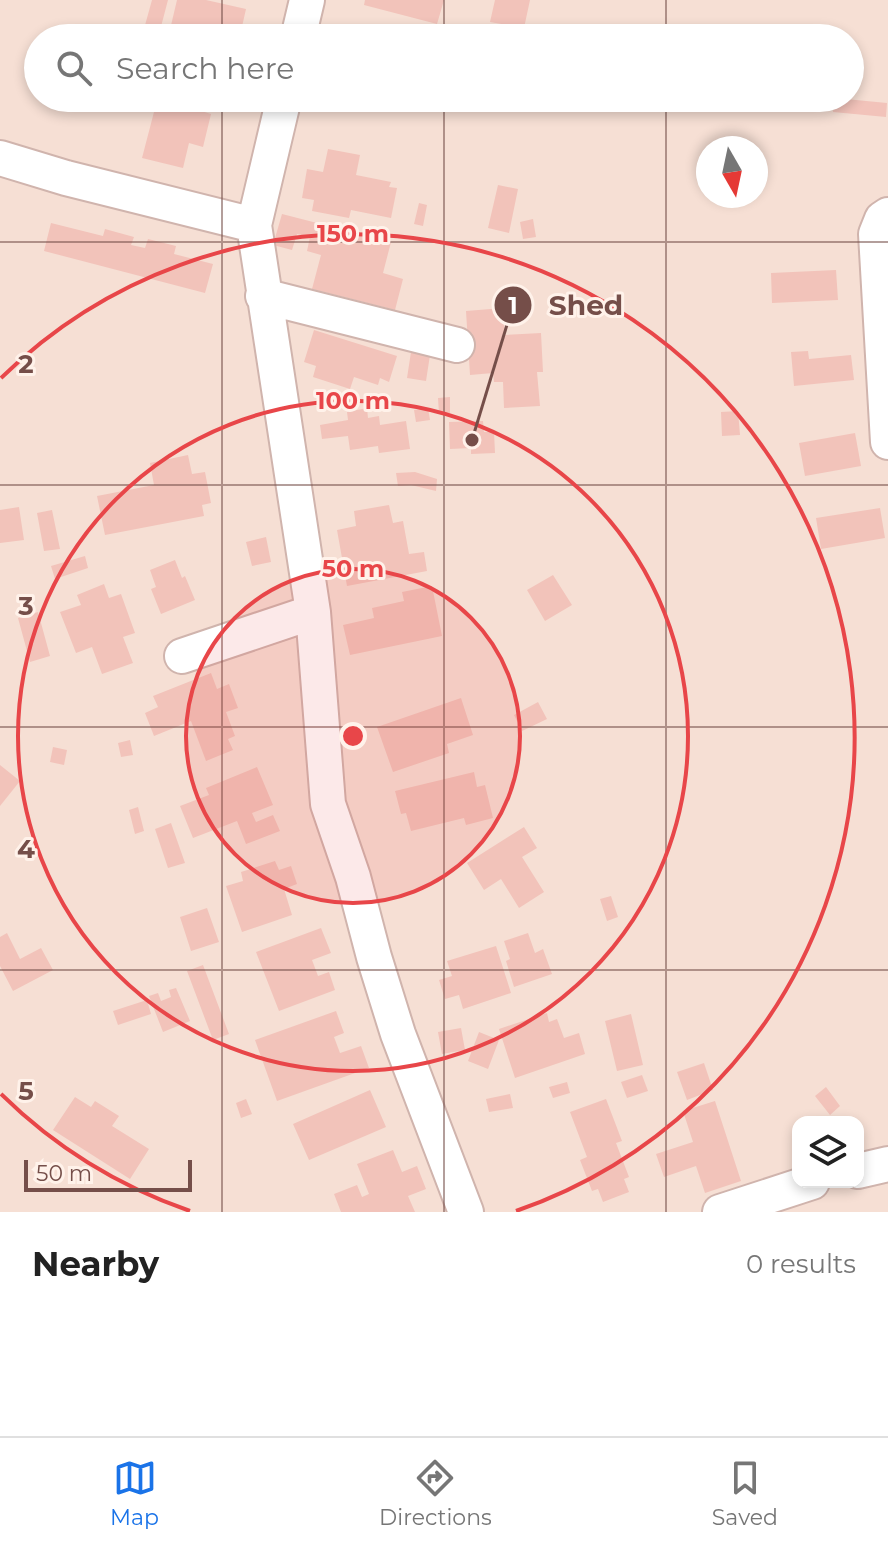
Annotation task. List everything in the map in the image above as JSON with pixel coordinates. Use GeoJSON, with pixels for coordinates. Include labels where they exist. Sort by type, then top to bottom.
{"type":"FeatureCollection","features":[{"type":"Feature","properties":{"kind":"street"},"geometry":{"type":"LineString","coordinates":[[301,24],[307,0]]}},
{"type":"Feature","properties":{"kind":"street"},"geometry":{"type":"LineString","coordinates":[[281,112],[254,225],[313,612],[328,804],[353,877],[398,1034],[466,1212]]}},
{"type":"Feature","properties":{"kind":"street"},"geometry":{"type":"LineString","coordinates":[[0,158],[66,178],[254,225]]}},
{"type":"Feature","properties":{"kind":"street"},"geometry":{"type":"LineString","coordinates":[[888,215],[882,219],[876,234],[888,442]]}},
{"type":"Feature","properties":{"kind":"street"},"geometry":{"type":"LineString","coordinates":[[263,296],[457,345]]}},
{"type":"Feature","properties":{"kind":"street"},"geometry":{"type":"LineString","coordinates":[[182,656],[313,612]]}},
{"type":"Feature","properties":{"kind":"street"},"geometry":{"type":"LineString","coordinates":[[864,1170],[888,1164]]}},
{"type":"Feature","properties":{"kind":"street"},"geometry":{"type":"LineString","coordinates":[[720,1212],[794,1188]]}},
{"type":"Feature","properties":{"kind":"shaded area"},"geometry":{"type":"Polygon","coordinates":[[[0,0],[888,0],[888,1212],[0,1212],[0,0]]]}},
{"type":"Feature","properties":{"kind":"building"},"geometry":{"type":"Polygon","coordinates":[[[152,0],[168,0],[162,24],[145,24],[152,0]]]}},
{"type":"Feature","properties":{"kind":"building"},"geometry":{"type":"Polygon","coordinates":[[[177,0],[206,0],[246,9],[243,24],[171,24],[177,0]]]}},
{"type":"Feature","properties":{"kind":"building"},"geometry":{"type":"Polygon","coordinates":[[[365,0],[444,0],[437,24],[364,5],[365,0]]]}},
{"type":"Feature","properties":{"kind":"building"},"geometry":{"type":"Polygon","coordinates":[[[495,0],[530,0],[525,24],[490,22],[495,0]]]}},
{"type":"Feature","properties":{"kind":"building"},"geometry":{"type":"Polygon","coordinates":[[[864,101],[887,103],[886,117],[833,112],[864,112],[864,101]]]}},
{"type":"Feature","properties":{"kind":"building"},"geometry":{"type":"Polygon","coordinates":[[[154,112],[211,114],[203,147],[189,143],[183,168],[142,158],[154,112]]]}},
{"type":"Feature","properties":{"kind":"building"},"geometry":{"type":"Polygon","coordinates":[[[328,149],[360,155],[356,175],[391,182],[389,187],[397,188],[391,218],[351,210],[349,218],[312,211],[314,200],[302,198],[307,169],[323,172],[328,149]]]}},
{"type":"Feature","properties":{"kind":"building"},"geometry":{"type":"Polygon","coordinates":[[[498,185],[518,189],[509,233],[488,228],[498,185]]]}},
{"type":"Feature","properties":{"kind":"building"},"geometry":{"type":"Polygon","coordinates":[[[419,203],[427,205],[423,226],[414,224],[419,203]]]}},
{"type":"Feature","properties":{"kind":"building"},"geometry":{"type":"Polygon","coordinates":[[[282,214],[391,242],[383,273],[403,279],[395,310],[312,289],[321,255],[307,251],[310,237],[297,234],[292,250],[273,245],[282,214]]]}},
{"type":"Feature","properties":{"kind":"building"},"geometry":{"type":"Polygon","coordinates":[[[533,219],[536,237],[523,239],[520,222],[533,219]]]}},
{"type":"Feature","properties":{"kind":"building"},"geometry":{"type":"Polygon","coordinates":[[[51,223],[103,236],[105,229],[134,237],[131,245],[145,248],[148,239],[176,246],[174,254],[213,264],[205,293],[44,251],[51,223]]]}},
{"type":"Feature","properties":{"kind":"building"},"geometry":{"type":"Polygon","coordinates":[[[836,270],[838,300],[772,303],[771,273],[836,270]]]}},
{"type":"Feature","properties":{"kind":"building"},"geometry":{"type":"Polygon","coordinates":[[[503,308],[505,335],[541,333],[543,372],[537,372],[540,406],[504,408],[503,382],[494,382],[493,373],[470,375],[466,311],[503,308]]]}},
{"type":"Feature","properties":{"kind":"building"},"geometry":{"type":"Polygon","coordinates":[[[314,330],[397,356],[389,382],[380,378],[378,385],[354,377],[350,389],[313,377],[316,366],[304,362],[314,330]]]}},
{"type":"Feature","properties":{"kind":"building"},"geometry":{"type":"Polygon","coordinates":[[[808,351],[809,359],[851,355],[854,380],[794,386],[791,352],[808,351]]]}},
{"type":"Feature","properties":{"kind":"building"},"geometry":{"type":"Polygon","coordinates":[[[411,352],[430,355],[426,381],[407,378],[411,352]]]}},
{"type":"Feature","properties":{"kind":"building"},"geometry":{"type":"Polygon","coordinates":[[[450,397],[450,413],[439,414],[438,398],[450,397]]]}},
{"type":"Feature","properties":{"kind":"building"},"geometry":{"type":"Polygon","coordinates":[[[367,408],[368,418],[379,416],[380,425],[406,421],[410,449],[379,453],[378,446],[350,450],[348,436],[322,439],[320,425],[348,420],[347,412],[367,408]]]}},
{"type":"Feature","properties":{"kind":"building"},"geometry":{"type":"Polygon","coordinates":[[[428,408],[430,420],[416,422],[414,410],[428,408]]]}},
{"type":"Feature","properties":{"kind":"building"},"geometry":{"type":"Polygon","coordinates":[[[738,411],[740,435],[722,436],[721,412],[738,411]]]}},
{"type":"Feature","properties":{"kind":"building"},"geometry":{"type":"Polygon","coordinates":[[[483,421],[484,432],[494,432],[495,453],[471,454],[471,448],[450,449],[449,422],[483,421]]]}},
{"type":"Feature","properties":{"kind":"building"},"geometry":{"type":"Polygon","coordinates":[[[855,433],[861,466],[805,476],[799,443],[855,433]]]}},
{"type":"Feature","properties":{"kind":"building"},"geometry":{"type":"Polygon","coordinates":[[[188,455],[192,474],[205,472],[211,503],[202,505],[204,516],[105,535],[97,496],[154,485],[150,463],[188,455]]]}},
{"type":"Feature","properties":{"kind":"building"},"geometry":{"type":"Polygon","coordinates":[[[415,472],[437,479],[436,491],[411,485],[398,486],[396,473],[415,472]]]}},
{"type":"Feature","properties":{"kind":"building"},"geometry":{"type":"Polygon","coordinates":[[[389,505],[393,523],[403,521],[409,554],[424,552],[427,571],[347,586],[337,530],[356,526],[354,511],[389,505]]]}},
{"type":"Feature","properties":{"kind":"building"},"geometry":{"type":"Polygon","coordinates":[[[19,507],[24,540],[0,543],[0,510],[19,507]]]}},
{"type":"Feature","properties":{"kind":"building"},"geometry":{"type":"Polygon","coordinates":[[[880,508],[885,538],[821,549],[816,518],[880,508]]]}},
{"type":"Feature","properties":{"kind":"building"},"geometry":{"type":"Polygon","coordinates":[[[52,510],[60,549],[44,551],[37,513],[52,510]]]}},
{"type":"Feature","properties":{"kind":"building"},"geometry":{"type":"Polygon","coordinates":[[[266,537],[271,562],[252,566],[246,542],[266,537]]]}},
{"type":"Feature","properties":{"kind":"building"},"geometry":{"type":"Polygon","coordinates":[[[85,556],[88,568],[55,579],[51,566],[85,556]]]}},
{"type":"Feature","properties":{"kind":"building"},"geometry":{"type":"Polygon","coordinates":[[[175,560],[195,600],[161,614],[151,589],[156,587],[150,570],[175,560]]]}},
{"type":"Feature","properties":{"kind":"building"},"geometry":{"type":"Polygon","coordinates":[[[553,575],[572,605],[545,621],[527,590],[553,575]]]}},
{"type":"Feature","properties":{"kind":"building"},"geometry":{"type":"Polygon","coordinates":[[[104,584],[109,598],[121,594],[135,633],[123,637],[133,663],[102,674],[92,647],[76,653],[60,612],[81,605],[77,595],[104,584]]]}},
{"type":"Feature","properties":{"kind":"building"},"geometry":{"type":"Polygon","coordinates":[[[432,586],[442,636],[350,655],[343,625],[374,618],[372,608],[404,601],[402,592],[432,586]]]}},
{"type":"Feature","properties":{"kind":"building"},"geometry":{"type":"Polygon","coordinates":[[[38,612],[50,656],[30,662],[18,618],[38,612]]]}},
{"type":"Feature","properties":{"kind":"building"},"geometry":{"type":"Polygon","coordinates":[[[211,673],[217,689],[229,684],[238,708],[226,712],[235,736],[228,739],[233,750],[206,761],[191,721],[154,736],[145,713],[158,707],[153,696],[211,673]]]}},
{"type":"Feature","properties":{"kind":"building"},"geometry":{"type":"Polygon","coordinates":[[[461,698],[473,735],[447,744],[449,753],[393,772],[377,727],[461,698]]]}},
{"type":"Feature","properties":{"kind":"building"},"geometry":{"type":"Polygon","coordinates":[[[538,702],[547,719],[522,731],[514,715],[538,702]]]}},
{"type":"Feature","properties":{"kind":"building"},"geometry":{"type":"Polygon","coordinates":[[[130,740],[133,755],[121,757],[118,743],[130,740]]]}},
{"type":"Feature","properties":{"kind":"building"},"geometry":{"type":"Polygon","coordinates":[[[53,747],[67,750],[64,765],[50,762],[53,747]]]}},
{"type":"Feature","properties":{"kind":"building"},"geometry":{"type":"Polygon","coordinates":[[[0,765],[20,781],[0,806],[0,765]]]}},
{"type":"Feature","properties":{"kind":"building"},"geometry":{"type":"Polygon","coordinates":[[[257,767],[273,805],[252,813],[256,822],[273,815],[280,831],[246,844],[237,821],[193,838],[180,806],[209,795],[206,788],[257,767]]]}},
{"type":"Feature","properties":{"kind":"building"},"geometry":{"type":"Polygon","coordinates":[[[474,772],[477,787],[485,785],[493,818],[466,825],[464,818],[411,831],[406,813],[401,814],[395,791],[474,772]]]}},
{"type":"Feature","properties":{"kind":"building"},"geometry":{"type":"Polygon","coordinates":[[[138,807],[144,831],[135,834],[129,810],[138,807]]]}},
{"type":"Feature","properties":{"kind":"building"},"geometry":{"type":"Polygon","coordinates":[[[171,823],[185,863],[168,868],[155,829],[171,823]]]}},
{"type":"Feature","properties":{"kind":"building"},"geometry":{"type":"Polygon","coordinates":[[[524,827],[537,848],[522,857],[544,892],[519,908],[501,879],[484,890],[467,863],[524,827]]]}},
{"type":"Feature","properties":{"kind":"building"},"geometry":{"type":"Polygon","coordinates":[[[275,861],[279,870],[291,866],[297,884],[284,889],[292,915],[242,932],[226,886],[243,881],[241,872],[275,861]]]}},
{"type":"Feature","properties":{"kind":"building"},"geometry":{"type":"Polygon","coordinates":[[[611,896],[618,917],[607,921],[600,899],[611,896]]]}},
{"type":"Feature","properties":{"kind":"building"},"geometry":{"type":"Polygon","coordinates":[[[207,908],[219,942],[191,951],[180,917],[207,908]]]}},
{"type":"Feature","properties":{"kind":"building"},"geometry":{"type":"Polygon","coordinates":[[[321,928],[331,953],[312,960],[318,976],[329,972],[335,990],[279,1011],[256,952],[321,928]]]}},
{"type":"Feature","properties":{"kind":"building"},"geometry":{"type":"Polygon","coordinates":[[[7,933],[20,959],[41,948],[53,970],[13,991],[0,966],[0,937],[7,933]]]}},
{"type":"Feature","properties":{"kind":"building"},"geometry":{"type":"Polygon","coordinates":[[[528,933],[535,953],[543,949],[552,974],[514,987],[504,941],[528,933]]]}},
{"type":"Feature","properties":{"kind":"building"},"geometry":{"type":"Polygon","coordinates":[[[496,946],[511,993],[463,1009],[459,995],[445,999],[439,980],[452,976],[447,961],[496,946]]]}},
{"type":"Feature","properties":{"kind":"building"},"geometry":{"type":"Polygon","coordinates":[[[203,965],[229,1034],[213,1040],[187,971],[203,965]]]}},
{"type":"Feature","properties":{"kind":"building"},"geometry":{"type":"Polygon","coordinates":[[[176,988],[190,1021],[163,1032],[149,996],[158,993],[161,1001],[171,997],[169,990],[176,988]]]}},
{"type":"Feature","properties":{"kind":"building"},"geometry":{"type":"Polygon","coordinates":[[[147,1000],[151,1014],[118,1025],[113,1011],[147,1000]]]}},
{"type":"Feature","properties":{"kind":"building"},"geometry":{"type":"Polygon","coordinates":[[[336,1011],[344,1033],[334,1037],[340,1053],[361,1046],[369,1068],[277,1101],[255,1040],[336,1011]]]}},
{"type":"Feature","properties":{"kind":"building"},"geometry":{"type":"Polygon","coordinates":[[[547,1013],[549,1022],[557,1019],[564,1038],[579,1033],[585,1054],[515,1078],[499,1029],[547,1013]]]}},
{"type":"Feature","properties":{"kind":"building"},"geometry":{"type":"Polygon","coordinates":[[[631,1014],[643,1065],[617,1071],[605,1021],[631,1014]]]}},
{"type":"Feature","properties":{"kind":"building"},"geometry":{"type":"Polygon","coordinates":[[[461,1028],[465,1050],[442,1054],[438,1032],[461,1028]]]}},
{"type":"Feature","properties":{"kind":"building"},"geometry":{"type":"Polygon","coordinates":[[[479,1032],[499,1040],[488,1069],[468,1061],[479,1032]]]}},
{"type":"Feature","properties":{"kind":"building"},"geometry":{"type":"Polygon","coordinates":[[[704,1063],[713,1090],[687,1100],[677,1072],[704,1063]]]}},
{"type":"Feature","properties":{"kind":"building"},"geometry":{"type":"Polygon","coordinates":[[[642,1075],[648,1091],[627,1098],[621,1082],[642,1075]]]}},
{"type":"Feature","properties":{"kind":"building"},"geometry":{"type":"Polygon","coordinates":[[[567,1082],[570,1093],[553,1098],[549,1087],[567,1082]]]}},
{"type":"Feature","properties":{"kind":"building"},"geometry":{"type":"Polygon","coordinates":[[[826,1087],[840,1106],[830,1115],[815,1096],[826,1087]]]}},
{"type":"Feature","properties":{"kind":"building"},"geometry":{"type":"Polygon","coordinates":[[[370,1090],[386,1127],[309,1160],[293,1124],[370,1090]]]}},
{"type":"Feature","properties":{"kind":"building"},"geometry":{"type":"Polygon","coordinates":[[[510,1094],[513,1108],[489,1112],[486,1099],[510,1094]]]}},
{"type":"Feature","properties":{"kind":"building"},"geometry":{"type":"Polygon","coordinates":[[[75,1097],[91,1107],[95,1101],[119,1116],[112,1126],[149,1149],[130,1179],[53,1130],[75,1097]]]}},
{"type":"Feature","properties":{"kind":"building"},"geometry":{"type":"Polygon","coordinates":[[[246,1099],[252,1114],[241,1118],[236,1103],[246,1099]]]}},
{"type":"Feature","properties":{"kind":"building"},"geometry":{"type":"Polygon","coordinates":[[[606,1099],[622,1141],[616,1143],[629,1177],[624,1179],[629,1192],[603,1202],[598,1189],[592,1191],[580,1160],[587,1157],[570,1112],[606,1099]]]}},
{"type":"Feature","properties":{"kind":"building"},"geometry":{"type":"Polygon","coordinates":[[[715,1101],[741,1181],[705,1193],[696,1166],[664,1177],[656,1154],[693,1142],[683,1111],[715,1101]]]}},
{"type":"Feature","properties":{"kind":"building"},"geometry":{"type":"Polygon","coordinates":[[[393,1150],[402,1172],[417,1166],[426,1189],[408,1196],[415,1212],[341,1212],[334,1194],[357,1185],[362,1197],[369,1194],[357,1164],[393,1150]]]}},
{"type":"Feature","properties":{"kind":"place","name":"Shed"},"geometry":{"type":"Point","coordinates":[472,440]}}]}
